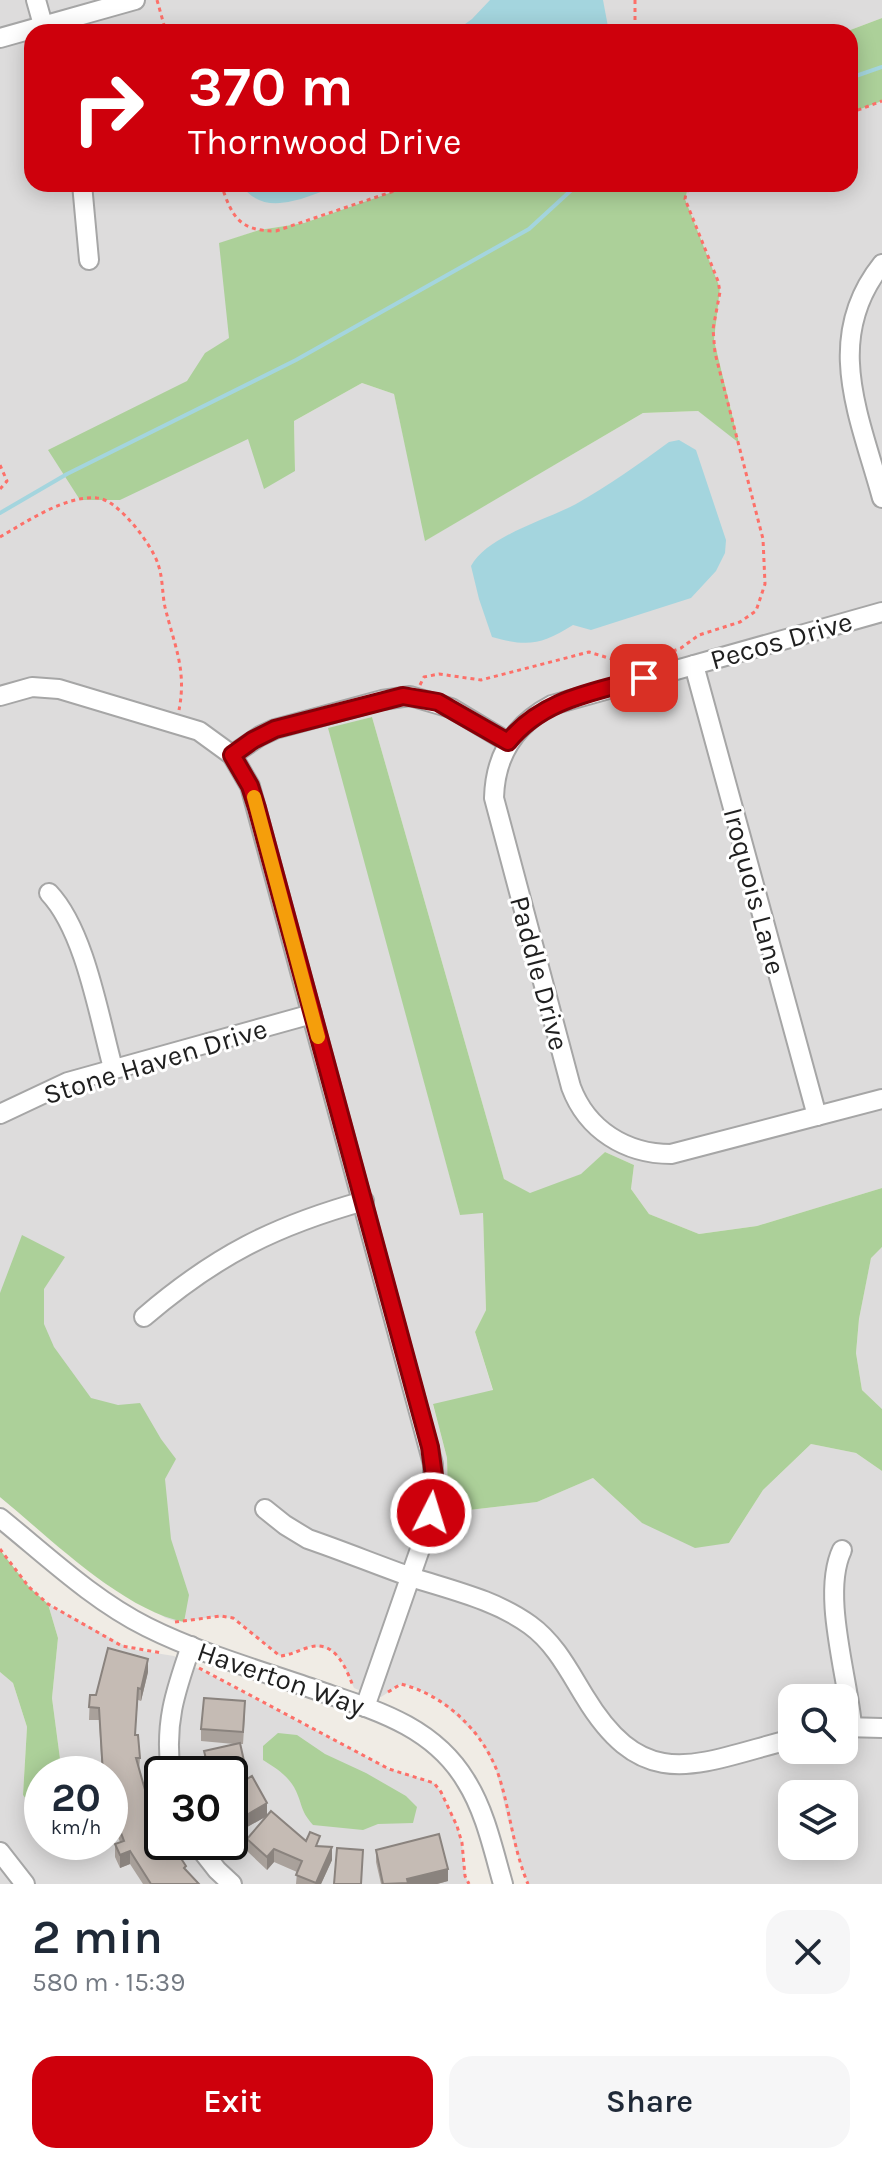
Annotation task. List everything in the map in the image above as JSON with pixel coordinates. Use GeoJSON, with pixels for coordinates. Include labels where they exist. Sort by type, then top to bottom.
{"type":"FeatureCollection","features":[{"type":"Feature","properties":{"kind":"street"},"geometry":{"type":"LineString","coordinates":[[36,0],[43,24]]}},
{"type":"Feature","properties":{"kind":"street"},"geometry":{"type":"LineString","coordinates":[[60,24],[135,0]]}},
{"type":"Feature","properties":{"kind":"street"},"geometry":{"type":"LineString","coordinates":[[0,38],[24,33]]}},
{"type":"Feature","properties":{"kind":"street"},"geometry":{"type":"LineString","coordinates":[[83,192],[89,260]]}},
{"type":"Feature","properties":{"kind":"street"},"geometry":{"type":"LineString","coordinates":[[882,264],[864,291],[854,317],[848,356],[851,387],[882,498]]}},
{"type":"Feature","properties":{"kind":"street","name":"Pecos Drive"},"geometry":{"type":"LineString","coordinates":[[508,742],[526,722],[552,705],[882,612]]}},
{"type":"Feature","properties":{"kind":"street","name":"Iroquois Lane"},"geometry":{"type":"LineString","coordinates":[[694,665],[817,1116]]}},
{"type":"Feature","properties":{"kind":"street"},"geometry":{"type":"LineString","coordinates":[[0,696],[32,687],[59,689],[199,731],[232,755],[254,797],[433,1464],[431,1513],[365,1707]]}},
{"type":"Feature","properties":{"kind":"street"},"geometry":{"type":"LineString","coordinates":[[232,755],[275,729],[382,700],[417,697],[451,708],[508,742]]}},
{"type":"Feature","properties":{"kind":"street","name":"Paddle Drive"},"geometry":{"type":"LineString","coordinates":[[508,742],[495,781],[496,812],[574,1097],[585,1114],[610,1138],[639,1151],[663,1154],[686,1151],[817,1116]]}},
{"type":"Feature","properties":{"kind":"street"},"geometry":{"type":"LineString","coordinates":[[49,893],[66,914],[76,937],[113,1068]]}},
{"type":"Feature","properties":{"kind":"street","name":"Stone Haven Drive"},"geometry":{"type":"LineString","coordinates":[[0,1114],[37,1094],[113,1068],[312,1014]]}},
{"type":"Feature","properties":{"kind":"street"},"geometry":{"type":"LineString","coordinates":[[817,1116],[882,1099]]}},
{"type":"Feature","properties":{"kind":"street"},"geometry":{"type":"LineString","coordinates":[[144,1317],[195,1276],[238,1248],[300,1220],[364,1201]]}},
{"type":"Feature","properties":{"kind":"street"},"geometry":{"type":"LineString","coordinates":[[265,1509],[308,1539],[495,1606],[529,1624],[559,1655],[608,1731],[621,1744],[642,1757],[671,1765],[694,1764],[778,1743]]}},
{"type":"Feature","properties":{"kind":"street","name":"Haverton Way"},"geometry":{"type":"LineString","coordinates":[[0,1518],[105,1601],[188,1654],[365,1707],[422,1733],[468,1782],[479,1806],[503,1884]]}},
{"type":"Feature","properties":{"kind":"street"},"geometry":{"type":"LineString","coordinates":[[842,1550],[835,1569],[834,1599],[843,1684]]}},
{"type":"Feature","properties":{"kind":"street"},"geometry":{"type":"LineString","coordinates":[[169,1756],[169,1717],[188,1654]]}},
{"type":"Feature","properties":{"kind":"street"},"geometry":{"type":"LineString","coordinates":[[858,1727],[882,1728]]}},
{"type":"Feature","properties":{"kind":"street"},"geometry":{"type":"LineString","coordinates":[[2,1859],[25,1884]]}},
{"type":"Feature","properties":{"kind":"street"},"geometry":{"type":"LineString","coordinates":[[209,1860],[232,1884]]}},
{"type":"Feature","properties":{"kind":"path"},"geometry":{"type":"LineString","coordinates":[[157,0],[164,24]]}},
{"type":"Feature","properties":{"kind":"path"},"geometry":{"type":"LineString","coordinates":[[635,0],[635,24]]}},
{"type":"Feature","properties":{"kind":"path"},"geometry":{"type":"LineString","coordinates":[[858,110],[882,101]]}},
{"type":"Feature","properties":{"kind":"path"},"geometry":{"type":"LineString","coordinates":[[224,192],[231,211],[241,223],[259,230],[276,231],[391,192]]}},
{"type":"Feature","properties":{"kind":"path"},"geometry":{"type":"LineString","coordinates":[[417,697],[422,679],[433,674],[481,680],[589,652],[615,660],[668,653],[699,635],[746,620],[759,606],[765,584],[763,539],[715,353],[713,329],[720,288],[685,199],[687,192]]}},
{"type":"Feature","properties":{"kind":"path"},"geometry":{"type":"LineString","coordinates":[[0,465],[7,481],[0,489]]}},
{"type":"Feature","properties":{"kind":"path"},"geometry":{"type":"LineString","coordinates":[[0,537],[41,514],[80,500],[100,498],[119,510],[148,545],[159,568],[182,666],[179,710]]}},
{"type":"Feature","properties":{"kind":"path"},"geometry":{"type":"LineString","coordinates":[[0,1549],[29,1587],[48,1604],[122,1646],[174,1656],[188,1654],[389,1769],[434,1783],[457,1826],[469,1884]]}},
{"type":"Feature","properties":{"kind":"shaded area"},"geometry":{"type":"Polygon","coordinates":[[[0,0],[882,0],[882,18],[858,27],[858,24],[24,24],[24,192],[392,192],[304,223],[259,230],[230,240],[254,382],[295,471],[294,421],[362,383],[394,394],[426,540],[643,413],[698,411],[739,442],[714,340],[720,288],[685,199],[687,192],[858,192],[858,110],[882,101],[882,1188],[757,1226],[699,1234],[649,1214],[631,1189],[634,1165],[605,1152],[582,1174],[530,1194],[504,1179],[372,717],[329,729],[460,1214],[483,1213],[486,1310],[475,1332],[493,1391],[433,1405],[447,1458],[448,1497],[469,1510],[537,1502],[593,1478],[642,1523],[729,1543],[763,1490],[811,1444],[856,1453],[882,1471],[882,1884],[528,1884],[515,1848],[496,1770],[480,1739],[445,1705],[428,1693],[404,1684],[381,1697],[368,1694],[354,1688],[342,1661],[331,1650],[313,1646],[280,1656],[233,1618],[213,1617],[178,1622],[103,1582],[0,1497],[0,0]]]}},
{"type":"Feature","properties":{"kind":"shaded area"},"geometry":{"type":"Polygon","coordinates":[[[882,1247],[882,1409],[862,1390],[856,1353],[871,1257],[882,1247]]]}},
{"type":"Feature","properties":{"kind":"shaded area"},"geometry":{"type":"Polygon","coordinates":[[[48,1604],[130,1649],[174,1656],[389,1769],[434,1783],[457,1826],[469,1884],[0,1884],[0,1672],[13,1683],[27,1727],[23,1795],[24,1860],[128,1860],[128,1756],[60,1756],[52,1698],[58,1638],[48,1604]]]}},
{"type":"Feature","properties":{"kind":"green space"},"geometry":{"type":"Polygon","coordinates":[[[882,18],[882,101],[858,110],[858,27],[882,18]]]}},
{"type":"Feature","properties":{"kind":"green space"},"geometry":{"type":"Polygon","coordinates":[[[392,192],[687,192],[685,199],[720,288],[714,340],[739,443],[698,411],[643,413],[425,541],[394,394],[362,383],[294,421],[295,471],[264,489],[248,439],[120,500],[80,500],[48,450],[187,381],[205,353],[229,338],[219,243],[259,230],[304,223],[392,192]]]}},
{"type":"Feature","properties":{"kind":"green space"},"geometry":{"type":"Polygon","coordinates":[[[372,717],[504,1179],[530,1193],[581,1174],[605,1152],[634,1165],[631,1189],[649,1214],[699,1234],[757,1226],[882,1188],[882,1247],[871,1258],[856,1353],[862,1390],[882,1409],[882,1471],[856,1453],[811,1444],[763,1490],[729,1543],[695,1548],[642,1523],[593,1478],[537,1502],[469,1510],[448,1497],[447,1458],[433,1404],[493,1390],[475,1332],[486,1310],[483,1213],[460,1215],[328,728],[372,717]]]}},
{"type":"Feature","properties":{"kind":"green space"},"geometry":{"type":"Polygon","coordinates":[[[22,1235],[65,1257],[44,1289],[44,1324],[54,1347],[91,1398],[118,1405],[140,1403],[176,1459],[165,1479],[171,1539],[189,1595],[184,1622],[160,1615],[111,1588],[0,1497],[0,1293],[22,1235]]]}},
{"type":"Feature","properties":{"kind":"green space"},"geometry":{"type":"Polygon","coordinates":[[[0,1550],[29,1587],[48,1604],[58,1638],[52,1698],[60,1756],[25,1756],[27,1727],[13,1683],[0,1672],[0,1550]]]}},
{"type":"Feature","properties":{"kind":"green space"},"geometry":{"type":"Polygon","coordinates":[[[278,1733],[297,1735],[325,1754],[406,1796],[417,1807],[413,1823],[378,1824],[363,1830],[313,1825],[290,1781],[263,1760],[263,1746],[278,1733]]]}},
{"type":"Feature","properties":{"kind":"water"},"geometry":{"type":"Polygon","coordinates":[[[490,0],[603,0],[608,24],[465,24],[490,0]]]}},
{"type":"Feature","properties":{"kind":"water"},"geometry":{"type":"Polygon","coordinates":[[[248,192],[321,192],[302,199],[275,203],[248,192]]]}},
{"type":"Feature","properties":{"kind":"water"},"geometry":{"type":"Polygon","coordinates":[[[679,440],[696,450],[726,540],[725,553],[716,571],[691,598],[591,630],[573,625],[552,637],[534,642],[492,637],[471,566],[479,555],[503,537],[576,504],[669,442],[679,440]]]}},
{"type":"Feature","properties":{"kind":"building"},"geometry":{"type":"Polygon","coordinates":[[[108,1648],[148,1659],[141,1689],[138,1688],[135,1735],[138,1735],[140,1758],[136,1758],[144,1786],[144,1860],[182,1860],[186,1866],[184,1868],[199,1884],[151,1884],[128,1852],[128,1756],[102,1756],[99,1708],[89,1707],[90,1695],[96,1695],[108,1648]]]}},
{"type":"Feature","properties":{"kind":"building"},"geometry":{"type":"Polygon","coordinates":[[[204,1698],[245,1701],[243,1732],[201,1729],[204,1698]]]}},
{"type":"Feature","properties":{"kind":"building"},"geometry":{"type":"Polygon","coordinates":[[[240,1743],[243,1756],[205,1756],[204,1751],[240,1743]]]}},
{"type":"Feature","properties":{"kind":"building"},"geometry":{"type":"Polygon","coordinates":[[[252,1776],[267,1803],[248,1814],[248,1778],[252,1776]]]}},
{"type":"Feature","properties":{"kind":"building"},"geometry":{"type":"Polygon","coordinates":[[[271,1811],[306,1841],[310,1832],[320,1836],[316,1846],[332,1847],[316,1883],[296,1875],[302,1861],[274,1849],[267,1857],[248,1838],[271,1811]]]}},
{"type":"Feature","properties":{"kind":"building"},"geometry":{"type":"Polygon","coordinates":[[[439,1834],[448,1869],[407,1879],[408,1883],[383,1884],[376,1850],[439,1834]]]}},
{"type":"Feature","properties":{"kind":"building"},"geometry":{"type":"Polygon","coordinates":[[[337,1848],[363,1850],[361,1884],[334,1884],[337,1848]]]}},
{"type":"Feature","properties":{"kind":"waterway"},"geometry":{"type":"LineString","coordinates":[[858,75],[882,67]]}},
{"type":"Feature","properties":{"kind":"waterway"},"geometry":{"type":"LineString","coordinates":[[0,513],[67,474],[296,360],[529,229],[569,192]]}},
{"type":"Feature","properties":{"kind":"slow traffic"},"geometry":{"type":"LineString","coordinates":[[254,797],[318,1037]]}},
{"type":"Feature","properties":{"kind":"route"},"geometry":{"type":"LineString","coordinates":[[431,1513],[434,1476],[430,1447],[257,808],[250,786],[232,755],[275,729],[403,696],[438,702],[508,742],[526,722],[552,705],[644,678]]}}]}
